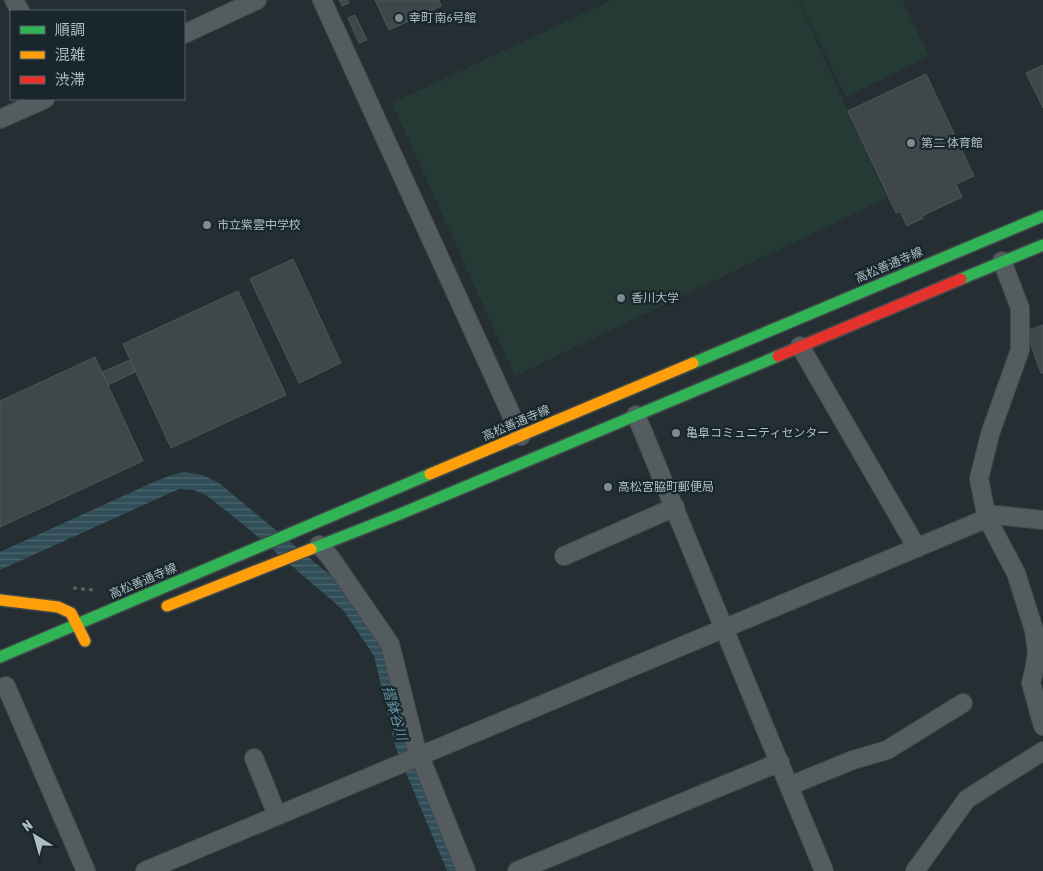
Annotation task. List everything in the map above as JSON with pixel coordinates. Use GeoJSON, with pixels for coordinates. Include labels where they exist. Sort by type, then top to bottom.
{"type":"FeatureCollection","features":[{"type":"Feature","properties":{"kind":"main road","name":"高松善通寺線"},"geometry":{"type":"LineString","coordinates":[[0,658],[240,554],[1043,216]]}},
{"type":"Feature","properties":{"kind":"main road"},"geometry":{"type":"LineString","coordinates":[[156,611],[400,514],[1043,245]]}},
{"type":"Feature","properties":{"kind":"main road"},"geometry":{"type":"LineString","coordinates":[[0,600],[58,607],[71,613],[85,641]]}},
{"type":"Feature","properties":{"kind":"street"},"geometry":{"type":"LineString","coordinates":[[185,34],[257,0]]}},
{"type":"Feature","properties":{"kind":"street"},"geometry":{"type":"LineString","coordinates":[[322,0],[522,436]]}},
{"type":"Feature","properties":{"kind":"street"},"geometry":{"type":"LineString","coordinates":[[0,119],[43,100]]}},
{"type":"Feature","properties":{"kind":"street"},"geometry":{"type":"LineString","coordinates":[[1002,261],[1020,308],[1020,350],[990,434],[979,479],[987,518],[1016,573],[1034,630],[1037,652],[1036,666],[1031,683],[1043,726]]}},
{"type":"Feature","properties":{"kind":"street"},"geometry":{"type":"LineString","coordinates":[[800,346],[917,548]]}},
{"type":"Feature","properties":{"kind":"street"},"geometry":{"type":"LineString","coordinates":[[636,415],[824,871]]}},
{"type":"Feature","properties":{"kind":"street"},"geometry":{"type":"LineString","coordinates":[[564,556],[675,507]]}},
{"type":"Feature","properties":{"kind":"street"},"geometry":{"type":"LineString","coordinates":[[145,871],[277,814],[744,621],[987,518],[996,515],[1043,520]]}},
{"type":"Feature","properties":{"kind":"street"},"geometry":{"type":"LineString","coordinates":[[319,545],[330,557],[390,644],[411,759],[466,871]]}},
{"type":"Feature","properties":{"kind":"street"},"geometry":{"type":"LineString","coordinates":[[5,679],[86,871]]}},
{"type":"Feature","properties":{"kind":"street"},"geometry":{"type":"LineString","coordinates":[[789,786],[853,760],[887,750],[963,703]]}},
{"type":"Feature","properties":{"kind":"street"},"geometry":{"type":"LineString","coordinates":[[915,871],[968,799],[1043,751]]}},
{"type":"Feature","properties":{"kind":"street"},"geometry":{"type":"LineString","coordinates":[[254,758],[277,814]]}},
{"type":"Feature","properties":{"kind":"street"},"geometry":{"type":"LineString","coordinates":[[517,871],[780,762]]}},
{"type":"Feature","properties":{"kind":"green space"},"geometry":{"type":"Polygon","coordinates":[[[612,0],[798,0],[887,198],[515,376],[392,103],[612,0]]]}},
{"type":"Feature","properties":{"kind":"green space"},"geometry":{"type":"Polygon","coordinates":[[[799,0],[902,0],[929,56],[846,97],[799,0]]]}},
{"type":"Feature","properties":{"kind":"water","name":"摺鉢谷川"},"geometry":{"type":"Polygon","coordinates":[[[184,472],[203,475],[219,483],[330,575],[348,597],[383,650],[405,743],[458,871],[447,871],[399,756],[374,656],[343,610],[206,495],[194,490],[179,489],[0,570],[0,552],[156,481],[184,472]]]}},
{"type":"Feature","properties":{"kind":"building"},"geometry":{"type":"Polygon","coordinates":[[[339,0],[348,0],[349,3],[342,6],[339,0]]]}},
{"type":"Feature","properties":{"kind":"building","name":"幸町 南6号館"},"geometry":{"type":"Polygon","coordinates":[[[375,0],[439,0],[441,6],[389,30],[375,0]]]}},
{"type":"Feature","properties":{"kind":"building"},"geometry":{"type":"Polygon","coordinates":[[[355,15],[367,40],[359,43],[348,18],[355,15]]]}},
{"type":"Feature","properties":{"kind":"building"},"geometry":{"type":"Polygon","coordinates":[[[1043,65],[1043,108],[1026,73],[1043,65]]]}},
{"type":"Feature","properties":{"kind":"building","name":"第二 体育館"},"geometry":{"type":"Polygon","coordinates":[[[926,74],[974,176],[956,184],[962,197],[922,216],[923,218],[907,226],[900,211],[896,213],[848,111],[926,74]]]}},
{"type":"Feature","properties":{"kind":"building"},"geometry":{"type":"Polygon","coordinates":[[[293,259],[341,363],[299,383],[250,279],[293,259]]]}},
{"type":"Feature","properties":{"kind":"building"},"geometry":{"type":"Polygon","coordinates":[[[238,291],[286,395],[171,448],[123,344],[238,291]]]}},
{"type":"Feature","properties":{"kind":"building"},"geometry":{"type":"Polygon","coordinates":[[[1043,325],[1043,373],[1041,373],[1026,331],[1043,325]]]}},
{"type":"Feature","properties":{"kind":"building"},"geometry":{"type":"Polygon","coordinates":[[[95,357],[143,461],[0,527],[0,401],[95,357]]]}},
{"type":"Feature","properties":{"kind":"building"},"geometry":{"type":"Polygon","coordinates":[[[130,360],[135,372],[108,385],[102,372],[130,360]]]}},
{"type":"Feature","properties":{"kind":"traffic: fast"},"geometry":{"type":"LineString","coordinates":[[693,363],[1043,216]]}},
{"type":"Feature","properties":{"kind":"traffic: fast"},"geometry":{"type":"LineString","coordinates":[[961,279],[1043,245]]}},
{"type":"Feature","properties":{"kind":"traffic: fast"},"geometry":{"type":"LineString","coordinates":[[311,549],[400,514],[778,356]]}},
{"type":"Feature","properties":{"kind":"traffic: fast"},"geometry":{"type":"LineString","coordinates":[[0,657],[430,474]]}},
{"type":"Feature","properties":{"kind":"traffic: slow"},"geometry":{"type":"LineString","coordinates":[[430,474],[693,363]]}},
{"type":"Feature","properties":{"kind":"traffic: slow"},"geometry":{"type":"LineString","coordinates":[[167,606],[311,549]]}},
{"type":"Feature","properties":{"kind":"traffic: slow"},"geometry":{"type":"LineString","coordinates":[[0,600],[58,607],[71,613],[85,641]]}},
{"type":"Feature","properties":{"kind":"traffic: jam"},"geometry":{"type":"LineString","coordinates":[[778,356],[961,279]]}},
{"type":"Feature","properties":{"kind":"place","name":"幸町 南6号館"},"geometry":{"type":"Point","coordinates":[399,18]}},
{"type":"Feature","properties":{"kind":"place","name":"第二 体育館"},"geometry":{"type":"Point","coordinates":[911,143]}},
{"type":"Feature","properties":{"kind":"place","name":"市立紫雲中学校"},"geometry":{"type":"Point","coordinates":[207,225]}},
{"type":"Feature","properties":{"kind":"place","name":"香川大学"},"geometry":{"type":"Point","coordinates":[621,298]}},
{"type":"Feature","properties":{"kind":"place","name":"亀阜コミュニティセンター"},"geometry":{"type":"Point","coordinates":[676,433]}},
{"type":"Feature","properties":{"kind":"place","name":"高松宮脇町郵便局"},"geometry":{"type":"Point","coordinates":[608,487]}}]}
